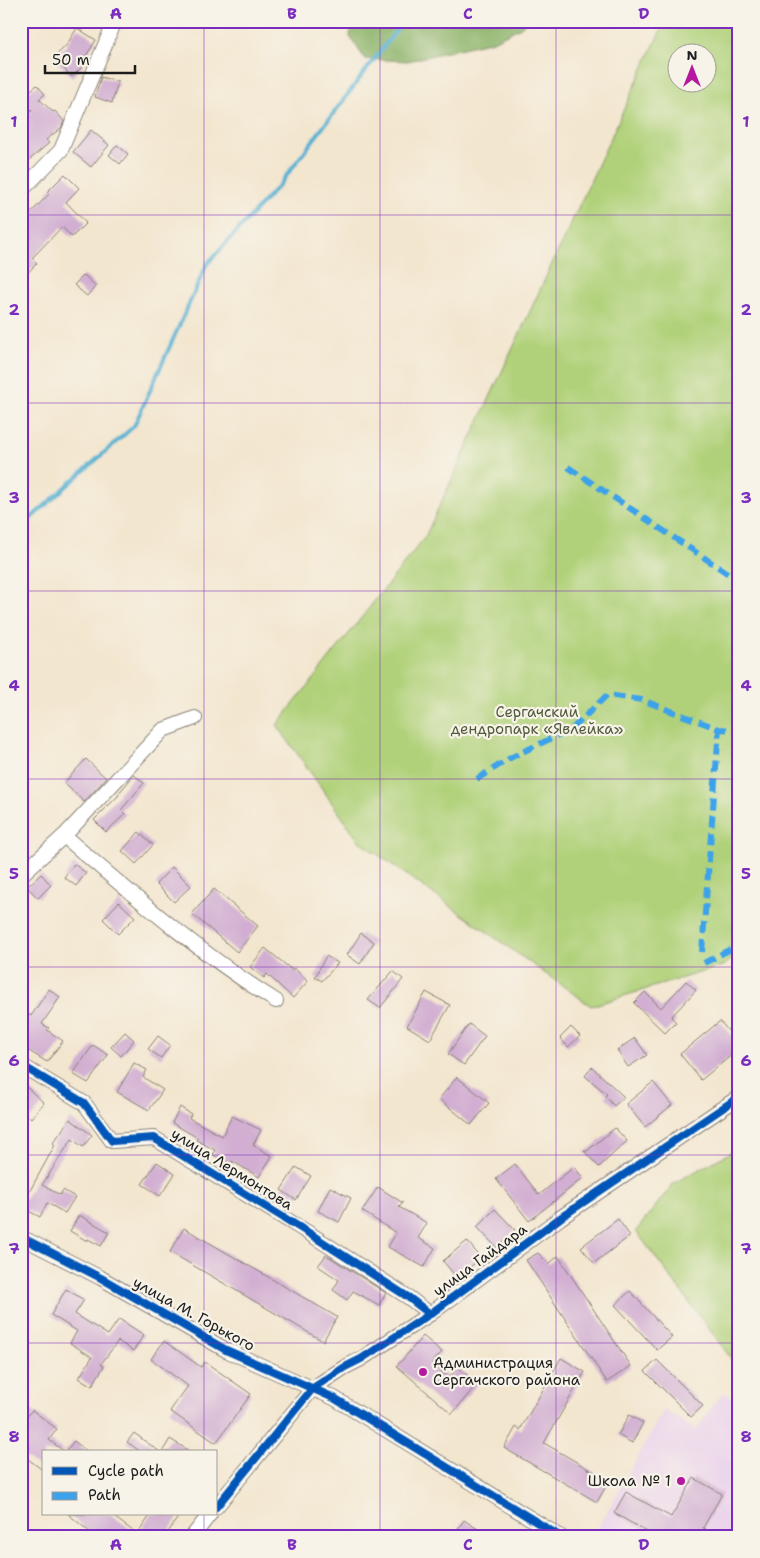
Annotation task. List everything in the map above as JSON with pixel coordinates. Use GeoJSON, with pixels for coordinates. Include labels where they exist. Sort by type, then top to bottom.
{"type":"FeatureCollection","features":[{"type":"Feature","properties":{"kind":"street"},"geometry":{"type":"LineString","coordinates":[[21,191],[61,150],[115,21]]}},
{"type":"Feature","properties":{"kind":"street"},"geometry":{"type":"LineString","coordinates":[[21,875],[64,836],[163,730],[195,718]]}},
{"type":"Feature","properties":{"kind":"street"},"geometry":{"type":"LineString","coordinates":[[64,836],[157,916],[234,975],[276,1001]]}},
{"type":"Feature","properties":{"kind":"street","name":"улица Лермонтова"},"geometry":{"type":"LineString","coordinates":[[21,1065],[84,1104],[112,1141],[154,1138],[307,1232],[408,1297],[430,1314]]}},
{"type":"Feature","properties":{"kind":"street","name":"улица Гайдара"},"geometry":{"type":"LineString","coordinates":[[218,1505],[313,1388],[430,1314],[560,1218],[739,1097]]}},
{"type":"Feature","properties":{"kind":"street","name":"улица М. Горького"},"geometry":{"type":"LineString","coordinates":[[21,1237],[101,1278],[226,1350],[334,1398],[561,1537]]}},
{"type":"Feature","properties":{"kind":"street"},"geometry":{"type":"LineString","coordinates":[[192,1537],[208,1516]]}},
{"type":"Feature","properties":{"kind":"shaded area","name":"Школа № 1"},"geometry":{"type":"Polygon","coordinates":[[[723,1392],[739,1402],[739,1537],[602,1537],[595,1533],[664,1410],[696,1430],[723,1392]]]}},
{"type":"Feature","properties":{"kind":"green space"},"geometry":{"type":"Polygon","coordinates":[[[351,21],[527,21],[521,27],[493,41],[408,61],[365,59],[350,37],[351,21]]]}},
{"type":"Feature","properties":{"kind":"green space","name":"Сергачский дендропарк «Явлейка»"},"geometry":{"type":"Polygon","coordinates":[[[665,21],[739,21],[739,954],[725,965],[591,1006],[359,841],[277,725],[425,537],[665,21]]]}},
{"type":"Feature","properties":{"kind":"green space"},"geometry":{"type":"Polygon","coordinates":[[[739,1148],[739,1369],[636,1231],[674,1183],[739,1148]]]}},
{"type":"Feature","properties":{"kind":"building"},"geometry":{"type":"Polygon","coordinates":[[[77,28],[96,40],[81,64],[83,66],[72,77],[53,58],[66,46],[77,28]]]}},
{"type":"Feature","properties":{"kind":"building"},"geometry":{"type":"Polygon","coordinates":[[[101,77],[118,82],[112,103],[95,97],[101,77]]]}},
{"type":"Feature","properties":{"kind":"building"},"geometry":{"type":"Polygon","coordinates":[[[37,85],[45,94],[39,99],[53,112],[55,111],[64,121],[61,128],[46,140],[49,143],[21,167],[21,120],[32,111],[21,98],[37,85]]]}},
{"type":"Feature","properties":{"kind":"building"},"geometry":{"type":"Polygon","coordinates":[[[91,130],[109,145],[91,167],[73,152],[91,130]]]}},
{"type":"Feature","properties":{"kind":"building"},"geometry":{"type":"Polygon","coordinates":[[[117,145],[128,154],[120,164],[109,155],[117,145]]]}},
{"type":"Feature","properties":{"kind":"building"},"geometry":{"type":"Polygon","coordinates":[[[65,174],[79,188],[66,202],[86,223],[72,237],[62,227],[32,258],[37,263],[21,280],[21,223],[65,174]]]}},
{"type":"Feature","properties":{"kind":"building"},"geometry":{"type":"Polygon","coordinates":[[[84,275],[96,286],[87,296],[74,285],[84,275]]]}},
{"type":"Feature","properties":{"kind":"building"},"geometry":{"type":"Polygon","coordinates":[[[86,759],[106,778],[84,802],[64,783],[86,759]]]}},
{"type":"Feature","properties":{"kind":"building"},"geometry":{"type":"Polygon","coordinates":[[[134,775],[144,783],[121,810],[125,814],[106,832],[94,820],[119,795],[134,775]]]}},
{"type":"Feature","properties":{"kind":"building"},"geometry":{"type":"Polygon","coordinates":[[[139,832],[153,845],[136,864],[122,851],[139,832]]]}},
{"type":"Feature","properties":{"kind":"building"},"geometry":{"type":"Polygon","coordinates":[[[74,864],[86,873],[76,886],[64,877],[74,864]]]}},
{"type":"Feature","properties":{"kind":"building"},"geometry":{"type":"Polygon","coordinates":[[[172,867],[191,886],[174,902],[156,884],[172,867]]]}},
{"type":"Feature","properties":{"kind":"building"},"geometry":{"type":"Polygon","coordinates":[[[41,874],[51,885],[38,898],[27,887],[41,874]]]}},
{"type":"Feature","properties":{"kind":"building"},"geometry":{"type":"Polygon","coordinates":[[[214,889],[258,926],[237,952],[192,914],[214,889]]]}},
{"type":"Feature","properties":{"kind":"building"},"geometry":{"type":"Polygon","coordinates":[[[119,902],[135,917],[118,934],[103,919],[119,902]]]}},
{"type":"Feature","properties":{"kind":"building"},"geometry":{"type":"Polygon","coordinates":[[[361,933],[374,942],[360,964],[347,955],[361,933]]]}},
{"type":"Feature","properties":{"kind":"building"},"geometry":{"type":"Polygon","coordinates":[[[265,948],[292,970],[294,968],[308,981],[293,998],[267,974],[264,978],[250,967],[265,948]]]}},
{"type":"Feature","properties":{"kind":"building"},"geometry":{"type":"Polygon","coordinates":[[[326,956],[338,963],[322,981],[315,977],[326,956]]]}},
{"type":"Feature","properties":{"kind":"building"},"geometry":{"type":"Polygon","coordinates":[[[393,971],[403,979],[380,1008],[368,1000],[393,971]]]}},
{"type":"Feature","properties":{"kind":"building"},"geometry":{"type":"Polygon","coordinates":[[[686,981],[696,990],[671,1017],[676,1022],[665,1033],[634,1003],[645,992],[661,1008],[686,981]]]}},
{"type":"Feature","properties":{"kind":"building"},"geometry":{"type":"Polygon","coordinates":[[[49,989],[60,997],[42,1024],[49,1028],[47,1030],[63,1041],[47,1062],[21,1046],[21,1025],[29,1014],[31,1016],[49,989]]]}},
{"type":"Feature","properties":{"kind":"building"},"geometry":{"type":"Polygon","coordinates":[[[426,992],[450,1005],[430,1040],[407,1026],[426,992]]]}},
{"type":"Feature","properties":{"kind":"building"},"geometry":{"type":"Polygon","coordinates":[[[720,1021],[739,1044],[739,1049],[701,1080],[680,1054],[720,1021]]]}},
{"type":"Feature","properties":{"kind":"building"},"geometry":{"type":"Polygon","coordinates":[[[469,1024],[485,1036],[464,1065],[448,1054],[469,1024]]]}},
{"type":"Feature","properties":{"kind":"building"},"geometry":{"type":"Polygon","coordinates":[[[571,1027],[580,1036],[568,1047],[560,1038],[571,1027]]]}},
{"type":"Feature","properties":{"kind":"building"},"geometry":{"type":"Polygon","coordinates":[[[125,1032],[134,1040],[121,1056],[111,1047],[125,1032]]]}},
{"type":"Feature","properties":{"kind":"building"},"geometry":{"type":"Polygon","coordinates":[[[158,1036],[170,1045],[161,1058],[148,1049],[158,1036]]]}},
{"type":"Feature","properties":{"kind":"building"},"geometry":{"type":"Polygon","coordinates":[[[635,1038],[647,1055],[628,1067],[617,1050],[635,1038]]]}},
{"type":"Feature","properties":{"kind":"building"},"geometry":{"type":"Polygon","coordinates":[[[93,1045],[108,1055],[88,1083],[73,1074],[93,1045]]]}},
{"type":"Feature","properties":{"kind":"building"},"geometry":{"type":"Polygon","coordinates":[[[134,1063],[147,1070],[143,1077],[163,1090],[149,1110],[117,1092],[134,1063]]]}},
{"type":"Feature","properties":{"kind":"building"},"geometry":{"type":"Polygon","coordinates":[[[592,1067],[624,1097],[614,1106],[605,1096],[607,1094],[585,1076],[592,1067]]]}},
{"type":"Feature","properties":{"kind":"building"},"geometry":{"type":"Polygon","coordinates":[[[457,1077],[489,1103],[471,1125],[439,1099],[457,1077]]]}},
{"type":"Feature","properties":{"kind":"building"},"geometry":{"type":"Polygon","coordinates":[[[21,1082],[44,1103],[31,1118],[21,1109],[21,1082]]]}},
{"type":"Feature","properties":{"kind":"building"},"geometry":{"type":"Polygon","coordinates":[[[653,1082],[672,1105],[645,1127],[626,1104],[653,1082]]]}},
{"type":"Feature","properties":{"kind":"building"},"geometry":{"type":"Polygon","coordinates":[[[180,1107],[191,1114],[189,1118],[222,1136],[232,1116],[261,1130],[253,1145],[272,1156],[259,1177],[232,1161],[231,1164],[213,1155],[215,1150],[196,1140],[198,1138],[172,1123],[180,1107]]]}},
{"type":"Feature","properties":{"kind":"building"},"geometry":{"type":"Polygon","coordinates":[[[70,1119],[92,1135],[83,1147],[72,1139],[42,1185],[60,1195],[63,1190],[75,1197],[65,1213],[47,1203],[40,1217],[21,1207],[55,1145],[53,1143],[70,1119]]]}},
{"type":"Feature","properties":{"kind":"building"},"geometry":{"type":"Polygon","coordinates":[[[615,1128],[627,1141],[599,1167],[584,1151],[587,1151],[615,1128]]]}},
{"type":"Feature","properties":{"kind":"building"},"geometry":{"type":"Polygon","coordinates":[[[157,1162],[175,1174],[160,1196],[142,1184],[157,1162]]]}},
{"type":"Feature","properties":{"kind":"building"},"geometry":{"type":"Polygon","coordinates":[[[515,1164],[539,1195],[574,1167],[583,1178],[529,1221],[496,1179],[515,1164]]]}},
{"type":"Feature","properties":{"kind":"building"},"geometry":{"type":"Polygon","coordinates":[[[296,1167],[311,1176],[296,1200],[281,1190],[296,1167]]]}},
{"type":"Feature","properties":{"kind":"building"},"geometry":{"type":"Polygon","coordinates":[[[330,1187],[351,1198],[339,1222],[318,1211],[330,1187]]]}},
{"type":"Feature","properties":{"kind":"building"},"geometry":{"type":"Polygon","coordinates":[[[378,1187],[403,1203],[399,1207],[427,1223],[418,1238],[435,1248],[424,1267],[388,1247],[396,1233],[362,1211],[378,1187]]]}},
{"type":"Feature","properties":{"kind":"building"},"geometry":{"type":"Polygon","coordinates":[[[495,1209],[515,1230],[497,1248],[477,1227],[495,1209]]]}},
{"type":"Feature","properties":{"kind":"building"},"geometry":{"type":"Polygon","coordinates":[[[79,1215],[109,1232],[101,1246],[88,1239],[87,1241],[70,1231],[79,1215]]]}},
{"type":"Feature","properties":{"kind":"building"},"geometry":{"type":"Polygon","coordinates":[[[618,1219],[630,1236],[594,1263],[581,1247],[618,1219]]]}},
{"type":"Feature","properties":{"kind":"building"},"geometry":{"type":"Polygon","coordinates":[[[184,1228],[337,1317],[323,1341],[170,1252],[184,1228]]]}},
{"type":"Feature","properties":{"kind":"building"},"geometry":{"type":"Polygon","coordinates":[[[467,1241],[481,1258],[457,1278],[443,1261],[467,1241]]]}},
{"type":"Feature","properties":{"kind":"building"},"geometry":{"type":"Polygon","coordinates":[[[538,1253],[549,1264],[558,1256],[631,1366],[607,1382],[526,1260],[538,1253]]]}},
{"type":"Feature","properties":{"kind":"building"},"geometry":{"type":"Polygon","coordinates":[[[326,1255],[386,1293],[379,1305],[353,1291],[347,1300],[333,1290],[339,1280],[318,1266],[326,1255]]]}},
{"type":"Feature","properties":{"kind":"building"},"geometry":{"type":"Polygon","coordinates":[[[66,1289],[84,1300],[75,1314],[108,1335],[119,1319],[144,1335],[133,1351],[118,1341],[101,1364],[104,1366],[92,1386],[79,1378],[92,1357],[70,1343],[77,1331],[51,1315],[66,1289]]]}},
{"type":"Feature","properties":{"kind":"building"},"geometry":{"type":"Polygon","coordinates":[[[630,1291],[672,1337],[657,1350],[615,1305],[630,1291]]]}},
{"type":"Feature","properties":{"kind":"building","name":"Администрация Сергачского района"},"geometry":{"type":"Polygon","coordinates":[[[423,1336],[442,1352],[432,1363],[449,1378],[458,1367],[477,1384],[452,1414],[397,1366],[423,1336]]]}},
{"type":"Feature","properties":{"kind":"building"},"geometry":{"type":"Polygon","coordinates":[[[164,1341],[201,1367],[205,1362],[251,1394],[216,1443],[170,1411],[188,1386],[151,1359],[164,1341]]]}},
{"type":"Feature","properties":{"kind":"building"},"geometry":{"type":"Polygon","coordinates":[[[561,1358],[585,1372],[544,1443],[609,1481],[597,1502],[504,1448],[516,1427],[520,1430],[561,1358]]]}},
{"type":"Feature","properties":{"kind":"building"},"geometry":{"type":"Polygon","coordinates":[[[657,1360],[703,1406],[691,1417],[645,1371],[657,1360]]]}},
{"type":"Feature","properties":{"kind":"building"},"geometry":{"type":"Polygon","coordinates":[[[32,1410],[57,1429],[49,1440],[62,1450],[42,1450],[42,1470],[21,1454],[21,1424],[32,1410]]]}},
{"type":"Feature","properties":{"kind":"building"},"geometry":{"type":"Polygon","coordinates":[[[629,1415],[643,1423],[632,1443],[618,1435],[629,1415]]]}},
{"type":"Feature","properties":{"kind":"building"},"geometry":{"type":"Polygon","coordinates":[[[134,1433],[157,1450],[138,1450],[127,1442],[134,1433]]]}},
{"type":"Feature","properties":{"kind":"building"},"geometry":{"type":"Polygon","coordinates":[[[170,1439],[188,1450],[163,1450],[170,1439]]]}},
{"type":"Feature","properties":{"kind":"building"},"geometry":{"type":"Polygon","coordinates":[[[74,1441],[85,1450],[67,1450],[74,1441]]]}},
{"type":"Feature","properties":{"kind":"building"},"geometry":{"type":"Polygon","coordinates":[[[694,1478],[722,1494],[703,1528],[706,1529],[701,1537],[656,1537],[614,1513],[626,1492],[671,1517],[694,1478]]]}},
{"type":"Feature","properties":{"kind":"building"},"geometry":{"type":"Polygon","coordinates":[[[70,1516],[113,1516],[141,1537],[123,1537],[118,1533],[115,1537],[88,1537],[91,1533],[70,1516]]]}},
{"type":"Feature","properties":{"kind":"building"},"geometry":{"type":"Polygon","coordinates":[[[150,1516],[179,1516],[165,1537],[147,1537],[139,1532],[150,1516]]]}},
{"type":"Feature","properties":{"kind":"building"},"geometry":{"type":"Polygon","coordinates":[[[464,1520],[490,1537],[452,1537],[464,1520]]]}},
{"type":"Feature","properties":{"kind":"waterway"},"geometry":{"type":"LineString","coordinates":[[21,527],[134,426],[207,264],[280,184],[401,24],[455,21]]}},
{"type":"Feature","properties":{"kind":"marked path"},"geometry":{"type":"LineString","coordinates":[[568,467],[739,581]]}},
{"type":"Feature","properties":{"kind":"marked path"},"geometry":{"type":"LineString","coordinates":[[477,779],[512,757],[573,728],[607,695],[642,700],[719,729],[739,730]]}},
{"type":"Feature","properties":{"kind":"marked path"},"geometry":{"type":"LineString","coordinates":[[702,952],[719,729]]}},
{"type":"Feature","properties":{"kind":"marked path"},"geometry":{"type":"LineString","coordinates":[[704,963],[729,950],[739,942]]}},
{"type":"Feature","properties":{"kind":"cycle path"},"geometry":{"type":"LineString","coordinates":[[21,1065],[84,1103],[112,1141],[154,1138],[307,1232],[408,1297],[430,1314]]}},
{"type":"Feature","properties":{"kind":"cycle path"},"geometry":{"type":"LineString","coordinates":[[218,1505],[313,1388],[430,1314],[560,1218],[739,1097]]}},
{"type":"Feature","properties":{"kind":"cycle path"},"geometry":{"type":"LineString","coordinates":[[21,1237],[101,1278],[226,1350],[334,1398],[561,1537]]}},
{"type":"Feature","properties":{"kind":"place","name":"Администрация Сергачского района"},"geometry":{"type":"Point","coordinates":[423,1372]}},
{"type":"Feature","properties":{"kind":"place","name":"Школа № 1"},"geometry":{"type":"Point","coordinates":[681,1481]}}]}
